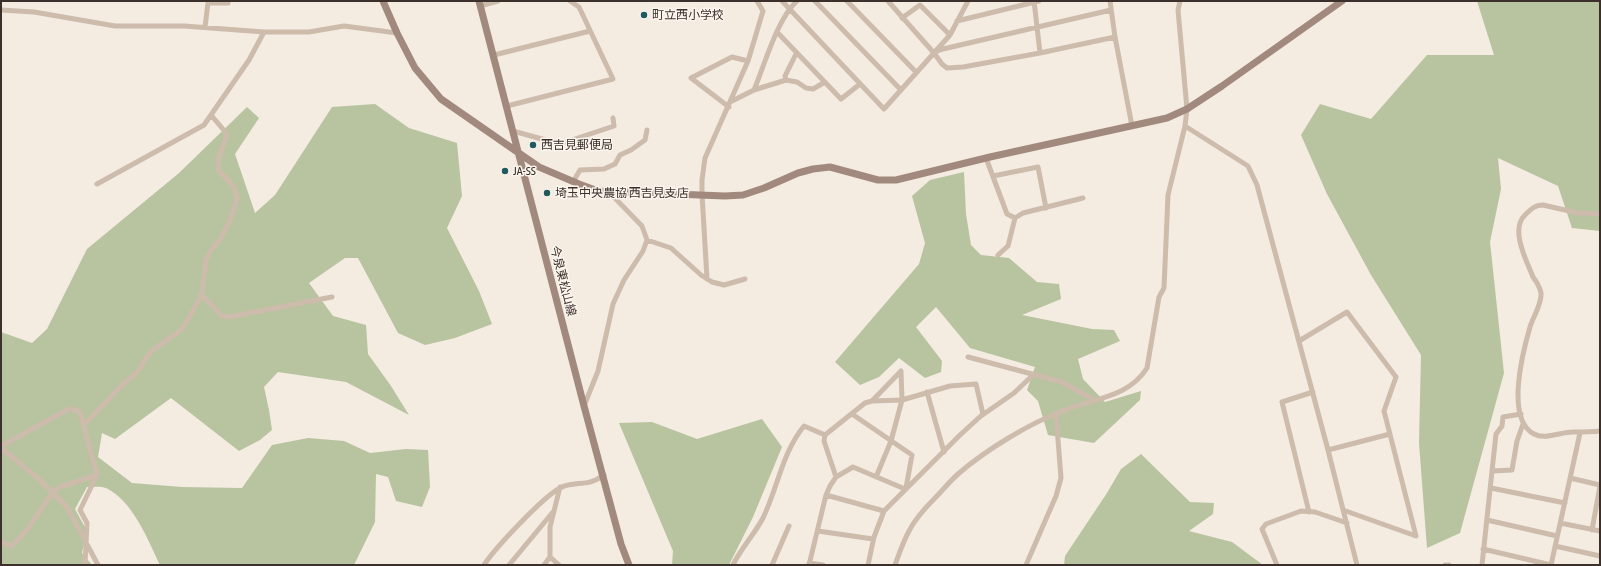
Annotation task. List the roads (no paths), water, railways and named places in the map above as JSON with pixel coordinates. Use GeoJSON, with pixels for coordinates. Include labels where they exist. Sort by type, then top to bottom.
{"type":"FeatureCollection","features":[{"type":"Feature","properties":{"kind":"street"},"geometry":{"type":"LineString","coordinates":[[206,27],[208,3],[228,3],[228,1]]}},
{"type":"Feature","properties":{"kind":"street"},"geometry":{"type":"LineString","coordinates":[[383,1],[415,68],[441,99],[538,167],[573,182],[598,190],[725,196],[744,195],[798,173],[830,167],[878,180],[896,180],[986,158],[1167,118],[1187,110],[1342,1]]}},
{"type":"Feature","properties":{"kind":"street"},"geometry":{"type":"LineString","coordinates":[[479,4],[498,1]]}},
{"type":"Feature","properties":{"kind":"street"},"geometry":{"type":"LineString","coordinates":[[507,106],[613,79],[579,7],[570,1]]}},
{"type":"Feature","properties":{"kind":"street"},"geometry":{"type":"LineString","coordinates":[[707,279],[702,194],[705,158],[732,101],[748,61],[763,11],[757,1]]}},
{"type":"Feature","properties":{"kind":"street"},"geometry":{"type":"LineString","coordinates":[[782,1],[884,109],[950,35],[968,1]]}},
{"type":"Feature","properties":{"kind":"street"},"geometry":{"type":"LineString","coordinates":[[754,90],[788,8],[797,1]]}},
{"type":"Feature","properties":{"kind":"street"},"geometry":{"type":"LineString","coordinates":[[815,1],[901,90]]}},
{"type":"Feature","properties":{"kind":"street"},"geometry":{"type":"LineString","coordinates":[[888,1],[947,68],[964,67],[1040,53],[1115,37]]}},
{"type":"Feature","properties":{"kind":"street"},"geometry":{"type":"LineString","coordinates":[[957,21],[1036,1],[1040,53]]}},
{"type":"Feature","properties":{"kind":"street"},"geometry":{"type":"LineString","coordinates":[[1110,1],[1115,37],[1132,126]]}},
{"type":"Feature","properties":{"kind":"street"},"geometry":{"type":"LineString","coordinates":[[895,565],[909,530],[927,506],[958,474],[992,448],[1042,420],[1094,400],[1121,392],[1135,384],[1147,368],[1159,297],[1164,288],[1168,195],[1185,126],[1187,110],[1178,10],[1180,1]]}},
{"type":"Feature","properties":{"kind":"street"},"geometry":{"type":"LineString","coordinates":[[849,2],[916,72]]}},
{"type":"Feature","properties":{"kind":"street","name":"今泉東松山線"},"geometry":{"type":"LineString","coordinates":[[479,4],[494,55],[584,406],[604,475],[621,544],[629,565]]}},
{"type":"Feature","properties":{"kind":"street"},"geometry":{"type":"LineString","coordinates":[[902,18],[920,5],[950,35]]}},
{"type":"Feature","properties":{"kind":"street"},"geometry":{"type":"LineString","coordinates":[[1,10],[34,12],[115,26],[184,26],[264,32],[309,32],[344,26],[397,33]]}},
{"type":"Feature","properties":{"kind":"street"},"geometry":{"type":"LineString","coordinates":[[934,53],[943,49],[1111,10]]}},
{"type":"Feature","properties":{"kind":"street"},"geometry":{"type":"LineString","coordinates":[[494,55],[590,31]]}},
{"type":"Feature","properties":{"kind":"street"},"geometry":{"type":"LineString","coordinates":[[97,184],[204,125],[249,60],[264,32]]}},
{"type":"Feature","properties":{"kind":"street"},"geometry":{"type":"LineString","coordinates":[[777,32],[796,54],[841,99],[860,84]]}},
{"type":"Feature","properties":{"kind":"street"},"geometry":{"type":"LineString","coordinates":[[786,80],[785,76],[796,54]]}},
{"type":"Feature","properties":{"kind":"street"},"geometry":{"type":"LineString","coordinates":[[729,107],[691,78],[732,57],[748,61]]}},
{"type":"Feature","properties":{"kind":"street"},"geometry":{"type":"LineString","coordinates":[[732,101],[754,90],[786,80],[797,82],[806,88],[813,89],[825,82]]}},
{"type":"Feature","properties":{"kind":"street"},"geometry":{"type":"LineString","coordinates":[[84,425],[138,371],[148,355],[154,349],[181,330],[201,294],[206,260],[230,221],[237,198],[234,188],[219,171],[218,161],[227,134],[211,115]]}},
{"type":"Feature","properties":{"kind":"street"},"geometry":{"type":"LineString","coordinates":[[513,131],[560,144],[614,126],[613,118]]}},
{"type":"Feature","properties":{"kind":"street"},"geometry":{"type":"LineString","coordinates":[[1185,126],[1248,166],[1252,174],[1267,220],[1357,565]]}},
{"type":"Feature","properties":{"kind":"street"},"geometry":{"type":"LineString","coordinates":[[573,182],[580,170],[604,169],[615,164],[620,155],[631,150],[645,140],[647,130]]}},
{"type":"Feature","properties":{"kind":"street"},"geometry":{"type":"LineString","coordinates":[[986,158],[1007,214],[1015,218]]}},
{"type":"Feature","properties":{"kind":"street"},"geometry":{"type":"LineString","coordinates":[[993,176],[1038,167],[1046,208]]}},
{"type":"Feature","properties":{"kind":"street"},"geometry":{"type":"LineString","coordinates":[[584,406],[598,371],[613,304],[624,280],[643,251],[647,240],[642,226],[608,191]]}},
{"type":"Feature","properties":{"kind":"street"},"geometry":{"type":"LineString","coordinates":[[998,255],[1008,246],[1015,218],[1023,213],[1083,198]]}},
{"type":"Feature","properties":{"kind":"street"},"geometry":{"type":"LineString","coordinates":[[1492,471],[1512,470],[1517,441],[1523,424],[1518,396],[1521,364],[1534,315],[1540,304],[1541,292],[1519,238],[1520,222],[1532,208],[1538,205],[1578,213],[1600,214]]}},
{"type":"Feature","properties":{"kind":"street"},"geometry":{"type":"LineString","coordinates":[[647,240],[671,248],[707,279],[724,285],[745,279]]}},
{"type":"Feature","properties":{"kind":"street"},"geometry":{"type":"LineString","coordinates":[[201,294],[222,316],[229,317],[332,297]]}},
{"type":"Feature","properties":{"kind":"street"},"geometry":{"type":"LineString","coordinates":[[1299,341],[1347,312],[1396,376],[1384,411],[1416,536],[1343,510]]}},
{"type":"Feature","properties":{"kind":"street"},"geometry":{"type":"LineString","coordinates":[[968,357],[1062,382],[1094,400]]}},
{"type":"Feature","properties":{"kind":"street"},"geometry":{"type":"LineString","coordinates":[[872,401],[900,371],[902,400],[891,441],[876,477]]}},
{"type":"Feature","properties":{"kind":"street"},"geometry":{"type":"LineString","coordinates":[[868,565],[873,539],[884,511],[981,416],[1014,393],[1034,374]]}},
{"type":"Feature","properties":{"kind":"street"},"geometry":{"type":"LineString","coordinates":[[836,477],[824,441],[825,435],[865,403],[872,401],[902,400],[950,386],[976,384],[983,414],[981,416]]}},
{"type":"Feature","properties":{"kind":"street"},"geometry":{"type":"LineString","coordinates":[[927,392],[944,452]]}},
{"type":"Feature","properties":{"kind":"street"},"geometry":{"type":"LineString","coordinates":[[1309,512],[1282,402],[1313,392]]}},
{"type":"Feature","properties":{"kind":"street"},"geometry":{"type":"LineString","coordinates":[[85,565],[86,543],[87,524],[80,510],[97,475],[80,412],[71,409],[1,447],[39,479],[67,507],[86,543],[98,565]]}},
{"type":"Feature","properties":{"kind":"street"},"geometry":{"type":"LineString","coordinates":[[852,414],[912,456],[905,489]]}},
{"type":"Feature","properties":{"kind":"street"},"geometry":{"type":"LineString","coordinates":[[1026,565],[1056,496],[1061,478],[1056,414]]}},
{"type":"Feature","properties":{"kind":"street"},"geometry":{"type":"LineString","coordinates":[[1482,565],[1496,434],[1502,426],[1503,417],[1521,414]]}},
{"type":"Feature","properties":{"kind":"street"},"geometry":{"type":"LineString","coordinates":[[1523,424],[1534,434],[1544,436],[1572,432],[1600,431]]}},
{"type":"Feature","properties":{"kind":"street"},"geometry":{"type":"LineString","coordinates":[[733,565],[762,519],[778,482],[785,457],[796,435],[804,426],[825,435]]}},
{"type":"Feature","properties":{"kind":"street"},"geometry":{"type":"LineString","coordinates":[[1483,549],[1551,565],[1580,432]]}},
{"type":"Feature","properties":{"kind":"street"},"geometry":{"type":"LineString","coordinates":[[1328,450],[1390,434]]}},
{"type":"Feature","properties":{"kind":"street"},"geometry":{"type":"LineString","coordinates":[[823,565],[809,564],[826,495],[836,477],[853,467],[905,489]]}},
{"type":"Feature","properties":{"kind":"street"},"geometry":{"type":"LineString","coordinates":[[1,542],[12,546],[27,530],[53,492],[60,487],[97,475]]}},
{"type":"Feature","properties":{"kind":"street"},"geometry":{"type":"LineString","coordinates":[[484,565],[530,513],[560,487],[592,482],[604,475]]}},
{"type":"Feature","properties":{"kind":"street"},"geometry":{"type":"LineString","coordinates":[[1570,478],[1600,486],[1592,530]]}},
{"type":"Feature","properties":{"kind":"street"},"geometry":{"type":"LineString","coordinates":[[544,565],[550,558],[550,527],[560,487]]}},
{"type":"Feature","properties":{"kind":"street"},"geometry":{"type":"LineString","coordinates":[[1491,488],[1564,503]]}},
{"type":"Feature","properties":{"kind":"street"},"geometry":{"type":"LineString","coordinates":[[826,495],[884,511]]}},
{"type":"Feature","properties":{"kind":"street"},"geometry":{"type":"LineString","coordinates":[[509,565],[554,511]]}},
{"type":"Feature","properties":{"kind":"street"},"geometry":{"type":"LineString","coordinates":[[1278,565],[1262,529],[1266,524],[1302,511],[1347,524]]}},
{"type":"Feature","properties":{"kind":"street"},"geometry":{"type":"LineString","coordinates":[[1487,520],[1558,536]]}},
{"type":"Feature","properties":{"kind":"street"},"geometry":{"type":"LineString","coordinates":[[1560,523],[1600,531]]}},
{"type":"Feature","properties":{"kind":"street"},"geometry":{"type":"LineString","coordinates":[[772,565],[789,526]]}},
{"type":"Feature","properties":{"kind":"street"},"geometry":{"type":"LineString","coordinates":[[818,531],[873,539]]}},
{"type":"Feature","properties":{"kind":"street"},"geometry":{"type":"LineString","coordinates":[[1555,546],[1600,556]]}},
{"type":"Feature","properties":{"kind":"street"},"geometry":{"type":"LineString","coordinates":[[550,558],[560,565]]}},
{"type":"Feature","properties":{"kind":"place","name":"町立西小学校"},"geometry":{"type":"Point","coordinates":[644,15]}},
{"type":"Feature","properties":{"kind":"place","name":"西吉見郵便局"},"geometry":{"type":"Point","coordinates":[533,145]}},
{"type":"Feature","properties":{"kind":"place","name":"JA-SS"},"geometry":{"type":"Point","coordinates":[505,171]}},
{"type":"Feature","properties":{"kind":"place","name":"埼玉中央農協 西吉見支店"},"geometry":{"type":"Point","coordinates":[547,193]}}]}
